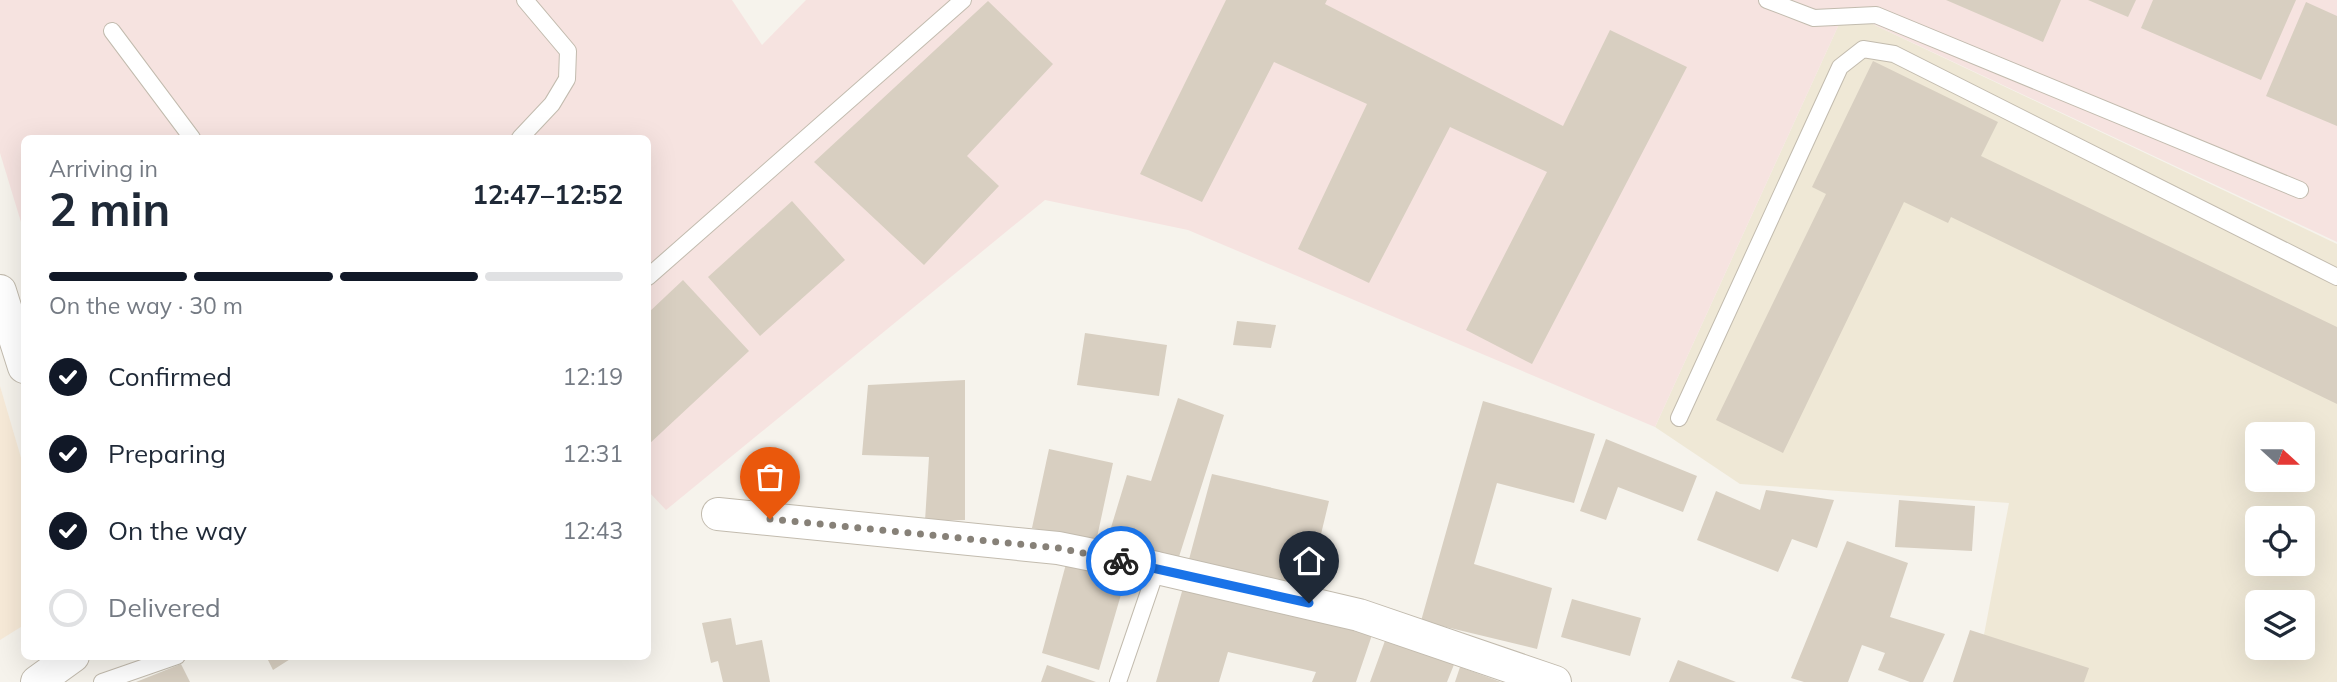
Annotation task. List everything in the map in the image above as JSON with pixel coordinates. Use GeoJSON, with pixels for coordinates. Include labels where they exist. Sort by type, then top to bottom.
{"type":"FeatureCollection","features":[{"type":"Feature","properties":{"kind":"street"},"geometry":{"type":"LineString","coordinates":[[0,291],[21,358]]}},
{"type":"Feature","properties":{"kind":"street"},"geometry":{"type":"LineString","coordinates":[[718,514],[1059,548],[1359,615],[1555,682]]}},
{"type":"Feature","properties":{"kind":"street"},"geometry":{"type":"LineString","coordinates":[[37,682],[67,660]]}},
{"type":"Feature","properties":{"kind":"lane"},"geometry":{"type":"LineString","coordinates":[[523,135],[552,104],[567,79],[568,51],[525,0]]}},
{"type":"Feature","properties":{"kind":"lane"},"geometry":{"type":"LineString","coordinates":[[651,274],[963,0]]}},
{"type":"Feature","properties":{"kind":"lane"},"geometry":{"type":"LineString","coordinates":[[1767,0],[1814,18],[1876,15],[2300,190]]}},
{"type":"Feature","properties":{"kind":"lane"},"geometry":{"type":"LineString","coordinates":[[112,31],[190,135]]}},
{"type":"Feature","properties":{"kind":"lane"},"geometry":{"type":"LineString","coordinates":[[1679,418],[1840,67],[1863,49],[1894,54],[2337,277]]}},
{"type":"Feature","properties":{"kind":"lane"},"geometry":{"type":"LineString","coordinates":[[1118,682],[1157,568]]}},
{"type":"Feature","properties":{"kind":"lane"},"geometry":{"type":"LineString","coordinates":[[102,682],[165,660]]}},
{"type":"Feature","properties":{"kind":"shaded area"},"geometry":{"type":"Polygon","coordinates":[[[0,0],[732,0],[762,45],[806,0],[2337,0],[2337,242],[1845,11],[1655,427],[1188,230],[1045,200],[666,510],[651,494],[651,135],[21,135],[21,222],[0,153],[0,0]]]}},
{"type":"Feature","properties":{"kind":"shaded area"},"geometry":{"type":"Polygon","coordinates":[[[1845,11],[2337,244],[2337,682],[1975,682],[2009,503],[1740,484],[1655,427],[1845,11]]]}},
{"type":"Feature","properties":{"kind":"shaded area"},"geometry":{"type":"Polygon","coordinates":[[[0,386],[21,458],[21,627],[0,640],[0,386]]]}},
{"type":"Feature","properties":{"kind":"building"},"geometry":{"type":"Polygon","coordinates":[[[1226,0],[1327,0],[1325,4],[1563,126],[1610,30],[1687,67],[1532,364],[1466,330],[1547,172],[1450,127],[1369,283],[1298,249],[1367,104],[1274,62],[1202,202],[1140,174],[1226,0]]]}},
{"type":"Feature","properties":{"kind":"building"},"geometry":{"type":"Polygon","coordinates":[[[1946,0],[2061,0],[2043,42],[1946,0]]]}},
{"type":"Feature","properties":{"kind":"building"},"geometry":{"type":"Polygon","coordinates":[[[2088,0],[2136,0],[2128,17],[2088,0]]]}},
{"type":"Feature","properties":{"kind":"building"},"geometry":{"type":"Polygon","coordinates":[[[2153,0],[2296,0],[2261,80],[2141,28],[2153,0]]]}},
{"type":"Feature","properties":{"kind":"building"},"geometry":{"type":"Polygon","coordinates":[[[988,1],[1053,64],[967,156],[999,186],[924,265],[814,162],[988,1]]]}},
{"type":"Feature","properties":{"kind":"building"},"geometry":{"type":"Polygon","coordinates":[[[2306,2],[2337,16],[2337,126],[2266,96],[2306,2]]]}},
{"type":"Feature","properties":{"kind":"building"},"geometry":{"type":"Polygon","coordinates":[[[1873,61],[1998,122],[1981,156],[2337,327],[2337,404],[1951,217],[1948,223],[1904,202],[1783,453],[1716,420],[1826,194],[1812,187],[1873,61]]]}},
{"type":"Feature","properties":{"kind":"building"},"geometry":{"type":"Polygon","coordinates":[[[792,201],[845,260],[760,336],[708,277],[792,201]]]}},
{"type":"Feature","properties":{"kind":"building"},"geometry":{"type":"Polygon","coordinates":[[[683,280],[749,351],[651,442],[651,310],[683,280]]]}},
{"type":"Feature","properties":{"kind":"building"},"geometry":{"type":"Polygon","coordinates":[[[1237,321],[1276,325],[1271,348],[1233,345],[1237,321]]]}},
{"type":"Feature","properties":{"kind":"building"},"geometry":{"type":"Polygon","coordinates":[[[1085,333],[1167,345],[1159,396],[1077,385],[1085,333]]]}},
{"type":"Feature","properties":{"kind":"building"},"geometry":{"type":"Polygon","coordinates":[[[965,380],[965,520],[925,521],[929,457],[862,455],[868,385],[965,380]]]}},
{"type":"Feature","properties":{"kind":"building"},"geometry":{"type":"Polygon","coordinates":[[[1178,398],[1224,415],[1177,563],[1106,544],[1127,475],[1151,481],[1178,398]]]}},
{"type":"Feature","properties":{"kind":"building"},"geometry":{"type":"Polygon","coordinates":[[[1483,401],[1595,434],[1574,503],[1497,483],[1474,564],[1552,588],[1537,649],[1421,621],[1483,401]]]}},
{"type":"Feature","properties":{"kind":"building"},"geometry":{"type":"Polygon","coordinates":[[[1606,439],[1697,476],[1683,512],[1618,487],[1606,520],[1580,511],[1606,439]]]}},
{"type":"Feature","properties":{"kind":"building"},"geometry":{"type":"Polygon","coordinates":[[[1049,449],[1113,463],[1096,542],[1032,528],[1049,449]]]}},
{"type":"Feature","properties":{"kind":"building"},"geometry":{"type":"Polygon","coordinates":[[[1212,474],[1329,501],[1308,588],[1188,563],[1212,474]]]}},
{"type":"Feature","properties":{"kind":"building"},"geometry":{"type":"Polygon","coordinates":[[[1766,490],[1834,500],[1817,548],[1792,539],[1778,572],[1697,540],[1716,491],[1760,510],[1766,490]]]}},
{"type":"Feature","properties":{"kind":"building"},"geometry":{"type":"Polygon","coordinates":[[[1899,500],[1975,506],[1972,551],[1895,547],[1899,500]]]}},
{"type":"Feature","properties":{"kind":"building"},"geometry":{"type":"Polygon","coordinates":[[[1847,541],[1908,563],[1890,617],[1945,634],[1923,682],[1910,682],[1878,670],[1885,653],[1862,645],[1848,682],[1804,682],[1791,678],[1847,541]]]}},
{"type":"Feature","properties":{"kind":"building"},"geometry":{"type":"Polygon","coordinates":[[[1066,564],[1127,574],[1099,670],[1042,653],[1066,564]]]}},
{"type":"Feature","properties":{"kind":"building"},"geometry":{"type":"Polygon","coordinates":[[[1185,581],[1372,635],[1356,682],[1312,682],[1316,672],[1228,652],[1219,682],[1156,682],[1185,581]]]}},
{"type":"Feature","properties":{"kind":"building"},"geometry":{"type":"Polygon","coordinates":[[[1572,599],[1641,618],[1630,656],[1561,637],[1572,599]]]}},
{"type":"Feature","properties":{"kind":"building"},"geometry":{"type":"Polygon","coordinates":[[[731,618],[736,645],[762,640],[770,682],[723,682],[718,661],[711,663],[702,623],[731,618]]]}},
{"type":"Feature","properties":{"kind":"building"},"geometry":{"type":"Polygon","coordinates":[[[1970,630],[2089,668],[2084,682],[1953,682],[1970,630]]]}},
{"type":"Feature","properties":{"kind":"building"},"geometry":{"type":"Polygon","coordinates":[[[1386,638],[1455,662],[1447,682],[1370,682],[1386,638]]]}},
{"type":"Feature","properties":{"kind":"building"},"geometry":{"type":"Polygon","coordinates":[[[268,660],[289,660],[273,670],[268,660]]]}},
{"type":"Feature","properties":{"kind":"building"},"geometry":{"type":"Polygon","coordinates":[[[1678,660],[1736,682],[1669,682],[1678,660]]]}},
{"type":"Feature","properties":{"kind":"building"},"geometry":{"type":"Polygon","coordinates":[[[181,664],[190,682],[136,682],[181,664]]]}},
{"type":"Feature","properties":{"kind":"building"},"geometry":{"type":"Polygon","coordinates":[[[1047,665],[1096,682],[1041,682],[1047,665]]]}},
{"type":"Feature","properties":{"kind":"building"},"geometry":{"type":"Polygon","coordinates":[[[1460,667],[1501,682],[1455,682],[1460,667]]]}},
{"type":"Feature","properties":{"kind":"way so far"},"geometry":{"type":"LineString","coordinates":[[770,519],[1059,548],[1121,561]]}},
{"type":"Feature","properties":{"kind":"route"},"geometry":{"type":"LineString","coordinates":[[1121,561],[1309,603]]}}]}
